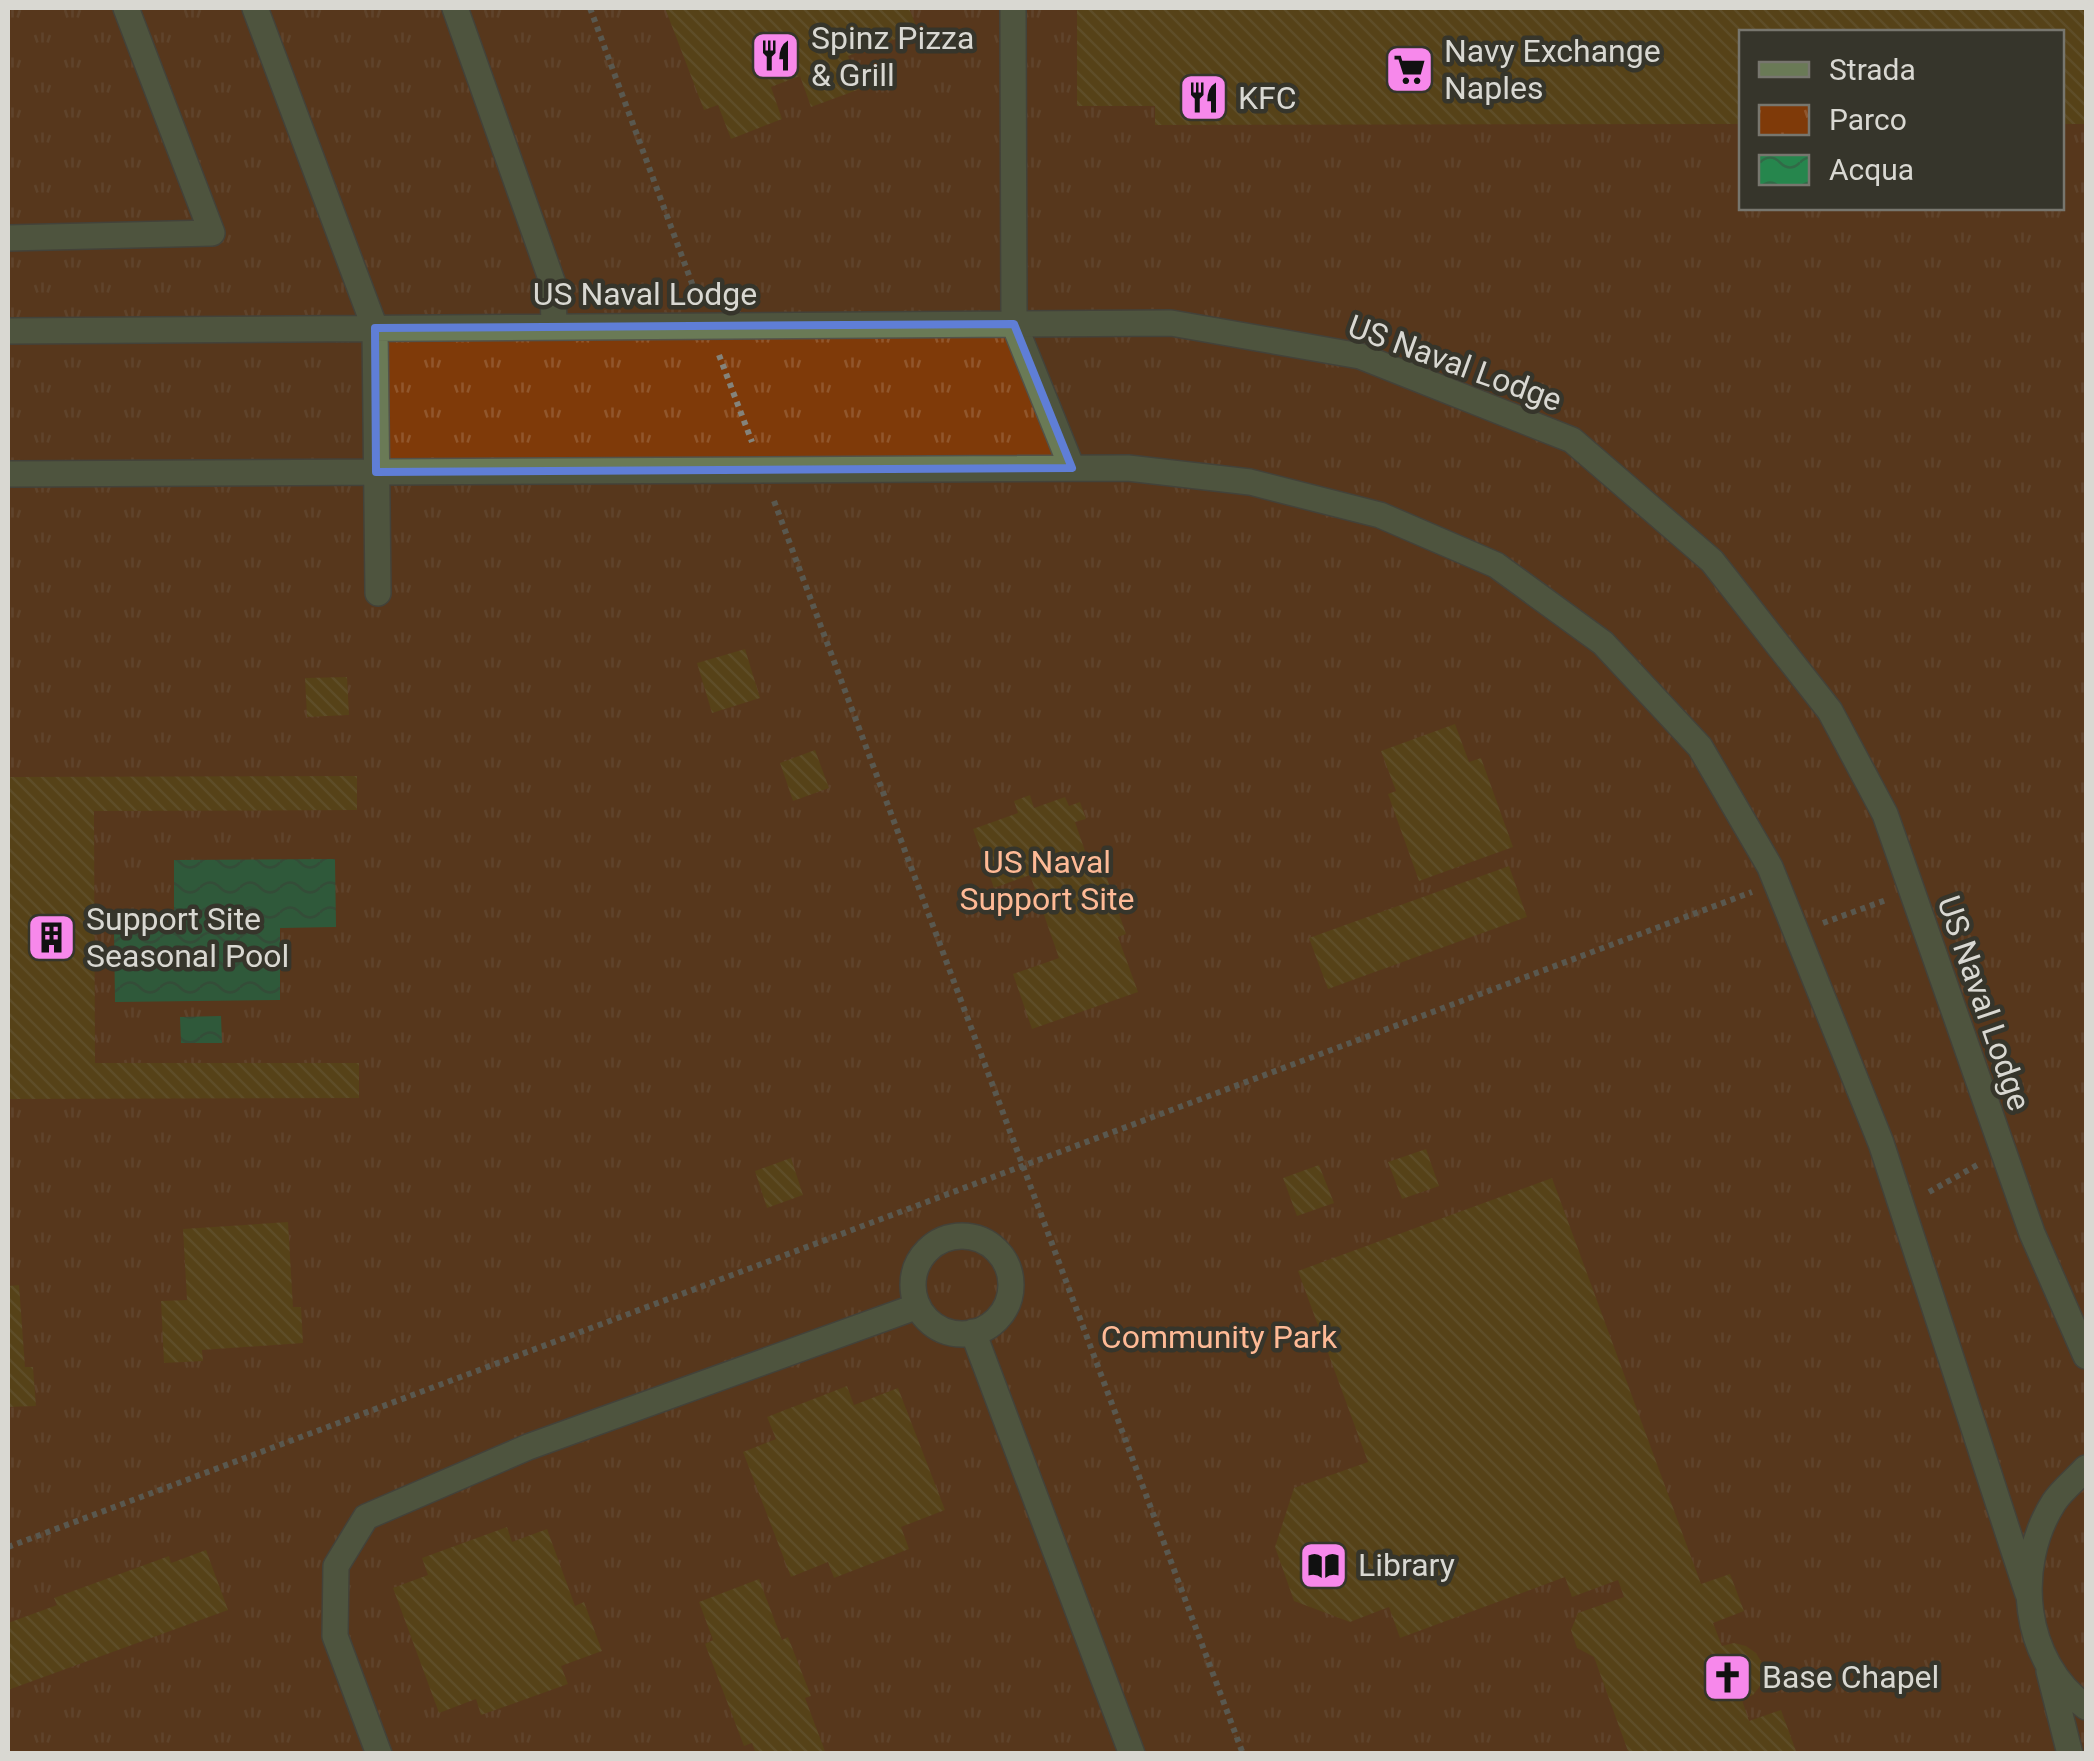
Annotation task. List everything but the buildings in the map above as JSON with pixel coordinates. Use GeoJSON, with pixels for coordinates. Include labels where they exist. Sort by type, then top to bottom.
{"type":"FeatureCollection","features":[{"type":"Feature","properties":{"kind":"street"},"geometry":{"type":"LineString","coordinates":[[8,238],[212,234],[126,8]]}},
{"type":"Feature","properties":{"kind":"street"},"geometry":{"type":"LineString","coordinates":[[255,8],[375,328],[378,593]]}},
{"type":"Feature","properties":{"kind":"street"},"geometry":{"type":"LineString","coordinates":[[455,8],[553,284],[554,327]]}},
{"type":"Feature","properties":{"kind":"street"},"geometry":{"type":"LineString","coordinates":[[1013,8],[1014,324],[1072,468]]}},
{"type":"Feature","properties":{"kind":"street","name":"US Naval Lodge"},"geometry":{"type":"LineString","coordinates":[[8,331],[1171,323],[1360,356],[1572,440],[1712,561],[1830,711],[1884,814],[2032,1233],[2086,1356]]}},
{"type":"Feature","properties":{"kind":"street"},"geometry":{"type":"LineString","coordinates":[[8,474],[1128,468],[1250,482],[1380,516],[1496,565],[1603,643],[1700,748],[1776,883],[1881,1143],[2028,1594],[2033,1629],[2046,1661],[2070,1754]]}},
{"type":"Feature","properties":{"kind":"street"},"geometry":{"type":"LineString","coordinates":[[954,1236],[983,1241],[1004,1261],[1010,1290],[998,1318],[973,1332],[946,1331],[924,1317],[913,1291],[918,1262],[939,1241],[954,1236]]}},
{"type":"Feature","properties":{"kind":"street"},"geometry":{"type":"LineString","coordinates":[[379,1754],[334,1636],[336,1566],[366,1518],[528,1448],[918,1306]]}},
{"type":"Feature","properties":{"kind":"street"},"geometry":{"type":"LineString","coordinates":[[973,1332],[1132,1754]]}},
{"type":"Feature","properties":{"kind":"street"},"geometry":{"type":"LineString","coordinates":[[2028,1594],[2034,1544],[2055,1500],[2086,1468]]}},
{"type":"Feature","properties":{"kind":"street"},"geometry":{"type":"LineString","coordinates":[[2046,1661],[2074,1698],[2086,1706]]}},
{"type":"Feature","properties":{"kind":"path"},"geometry":{"type":"LineString","coordinates":[[590,8],[1243,1754]]}},
{"type":"Feature","properties":{"kind":"path"},"geometry":{"type":"LineString","coordinates":[[8,1547],[1776,883]]}},
{"type":"Feature","properties":{"kind":"path"},"geometry":{"type":"LineString","coordinates":[[1796,933],[1910,890]]}},
{"type":"Feature","properties":{"kind":"path"},"geometry":{"type":"LineString","coordinates":[[1902,1208],[2002,1150]]}},
{"type":"Feature","properties":{"kind":"highlighted area"},"geometry":{"type":"Polygon","coordinates":[[[1014,324],[1072,468],[376,472],[375,328],[1014,324]]]}},
{"type":"Feature","properties":{"kind":"green space","name":"US Naval Support Site"},"geometry":{"type":"Polygon","coordinates":[[[8,8],[2086,8],[2086,1753],[8,1754],[8,8]]]}},
{"type":"Feature","properties":{"kind":"water"},"geometry":{"type":"Polygon","coordinates":[[[335,859],[336,927],[280,928],[280,1000],[115,1002],[114,929],[174,928],[174,860],[335,859]]]}},
{"type":"Feature","properties":{"kind":"water"},"geometry":{"type":"Polygon","coordinates":[[[221,1016],[222,1043],[181,1043],[180,1017],[221,1016]]]}},
{"type":"Feature","properties":{"kind":"place","name":"Spinz Pizza & Grill"},"geometry":{"type":"Point","coordinates":[776,56]}},
{"type":"Feature","properties":{"kind":"place","name":"Navy Exchange Naples"},"geometry":{"type":"Point","coordinates":[1409,69]}},
{"type":"Feature","properties":{"kind":"place","name":"KFC"},"geometry":{"type":"Point","coordinates":[1203,98]}},
{"type":"Feature","properties":{"kind":"place","name":"Support Site Seasonal Pool"},"geometry":{"type":"Point","coordinates":[51,937]}},
{"type":"Feature","properties":{"kind":"place","name":"Library"},"geometry":{"type":"Point","coordinates":[1323,1565]}},
{"type":"Feature","properties":{"kind":"place","name":"Base Chapel"},"geometry":{"type":"Point","coordinates":[1727,1677]}},
{"type":"Feature","properties":{"kind":"park label","name":"Community Park"},"geometry":{"type":"Point","coordinates":[1219,1337]}}]}
